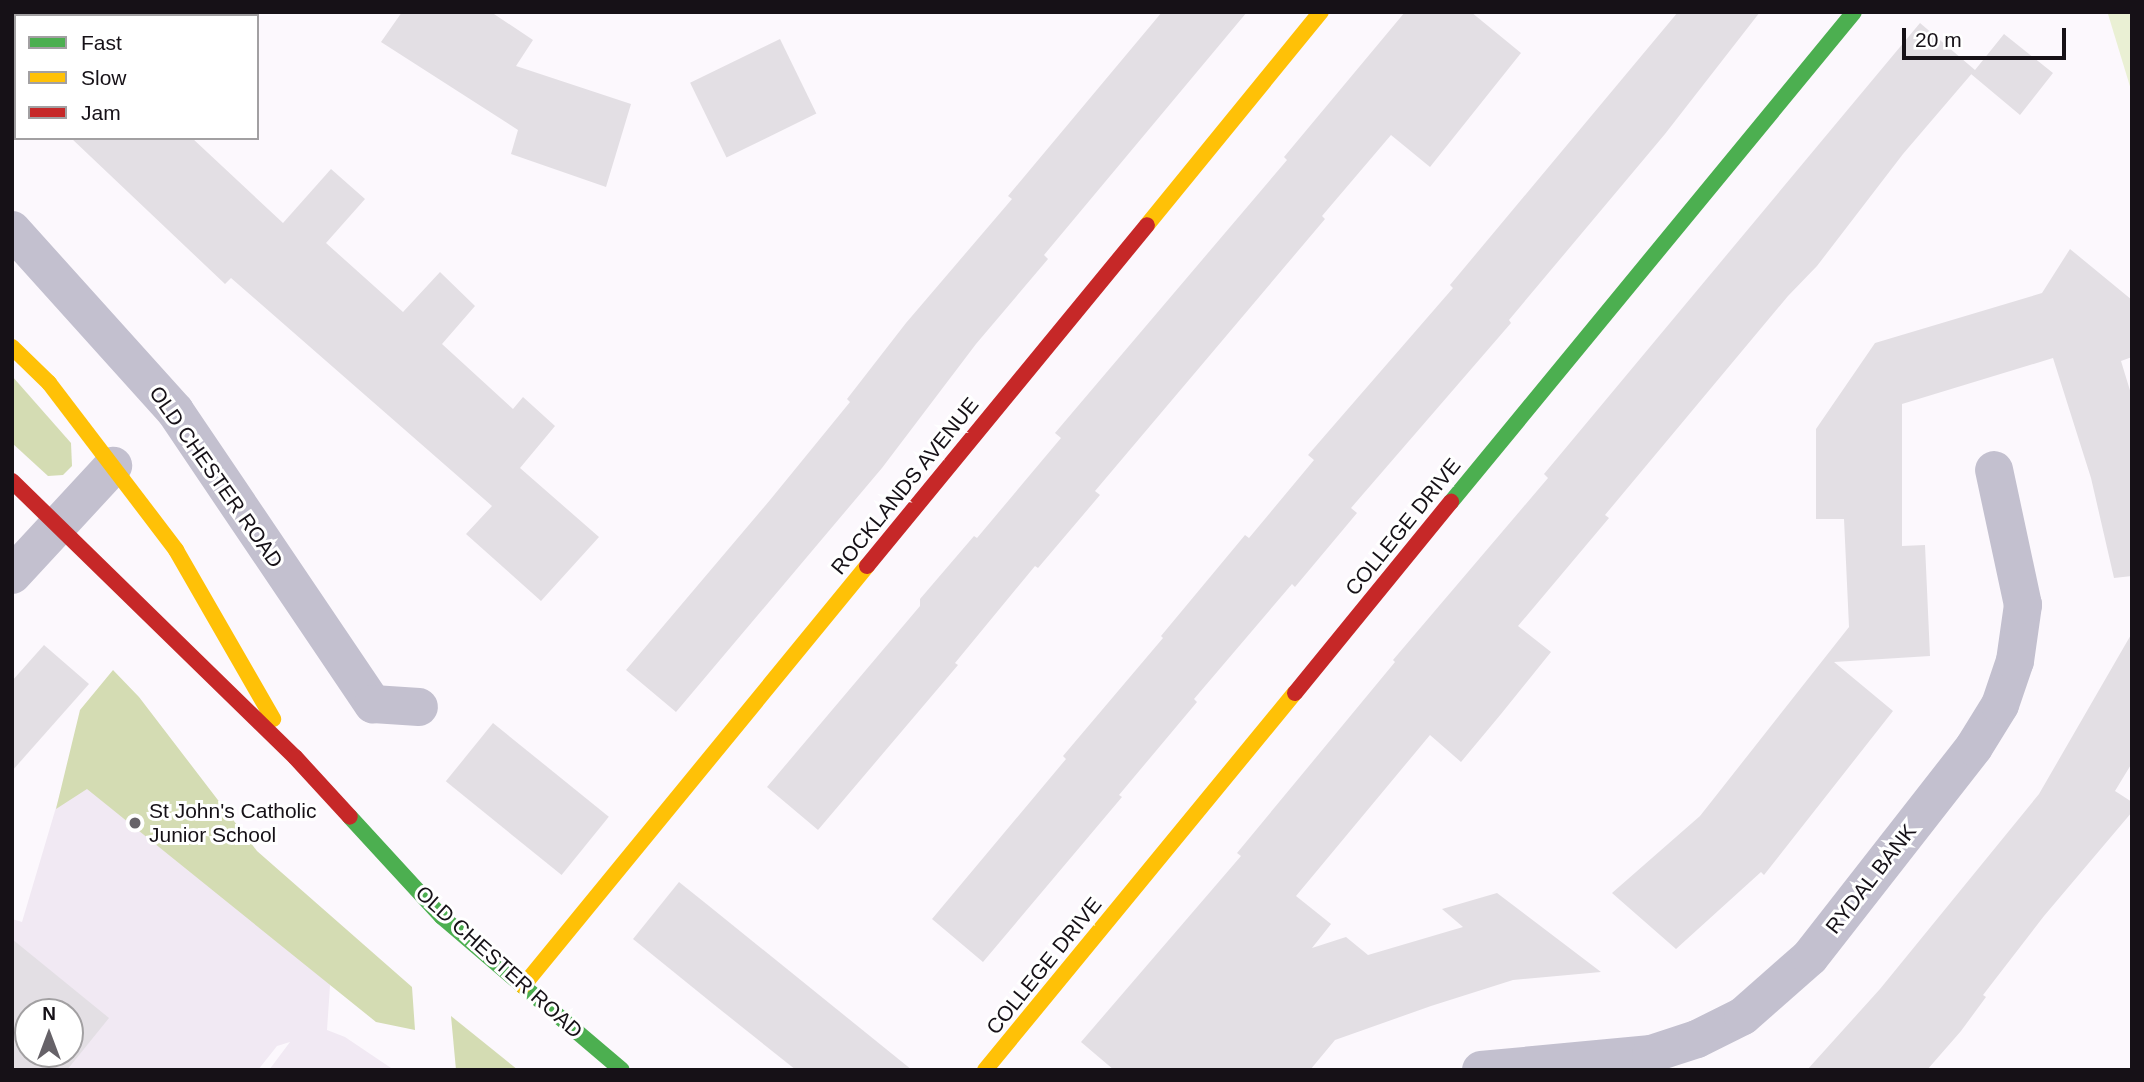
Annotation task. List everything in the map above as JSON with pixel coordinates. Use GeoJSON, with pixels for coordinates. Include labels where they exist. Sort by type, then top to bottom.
{"type":"FeatureCollection","features":[{"type":"Feature","properties":{"kind":"street","name":"ROCKLANDS AVENUE"},"geometry":{"type":"LineString","coordinates":[[523,986],[1321,12]]}},
{"type":"Feature","properties":{"kind":"street","name":"COLLEGE DRIVE"},"geometry":{"type":"LineString","coordinates":[[985,1070],[1854,12]]}},
{"type":"Feature","properties":{"kind":"street","name":"OLD CHESTER ROAD"},"geometry":{"type":"LineString","coordinates":[[12,230],[174,411],[373,704],[419,707]]}},
{"type":"Feature","properties":{"kind":"street","name":"OLD CHESTER ROAD"},"geometry":{"type":"LineString","coordinates":[[12,347],[50,383],[176,550],[295,757]]}},
{"type":"Feature","properties":{"kind":"street"},"geometry":{"type":"LineString","coordinates":[[12,575],[113,466]]}},
{"type":"Feature","properties":{"kind":"street","name":"RYDAL BANK"},"geometry":{"type":"LineString","coordinates":[[1481,1070],[1651,1054],[1697,1039],[1743,1017],[1810,957],[1975,747],[2000,705],[2015,661],[2023,605],[1994,470]]}},
{"type":"Feature","properties":{"kind":"street","name":"OLD CHESTER ROAD"},"geometry":{"type":"LineString","coordinates":[[12,481],[295,757],[442,917],[622,1070]]}},
{"type":"Feature","properties":{"kind":"shaded area","name":"St John's Catholic Junior School"},"geometry":{"type":"Polygon","coordinates":[[[82,720],[332,957],[327,1030],[345,1037],[394,1070],[269,1070],[290,1042],[277,1046],[258,1070],[12,1070],[12,919],[22,922],[82,720]]]}},
{"type":"Feature","properties":{"kind":"green space"},"geometry":{"type":"Polygon","coordinates":[[[2132,12],[2132,93],[2108,14],[2132,12]]]}},
{"type":"Feature","properties":{"kind":"green space"},"geometry":{"type":"Polygon","coordinates":[[[12,376],[71,443],[72,466],[63,475],[48,476],[12,443],[12,376]]]}},
{"type":"Feature","properties":{"kind":"green space"},"geometry":{"type":"Polygon","coordinates":[[[113,670],[139,697],[257,851],[412,987],[415,1030],[376,1022],[87,789],[56,809],[80,710],[113,670]]]}},
{"type":"Feature","properties":{"kind":"green space"},"geometry":{"type":"Polygon","coordinates":[[[451,1016],[518,1070],[456,1070],[451,1016]]]}},
{"type":"Feature","properties":{"kind":"building"},"geometry":{"type":"Polygon","coordinates":[[[402,12],[491,12],[533,40],[516,66],[631,104],[606,187],[511,154],[518,130],[381,42],[402,12]]]}},
{"type":"Feature","properties":{"kind":"building"},"geometry":{"type":"Polygon","coordinates":[[[1162,12],[1247,12],[1044,255],[1048,259],[976,344],[882,468],[676,712],[626,670],[850,402],[847,399],[906,323],[1012,199],[1008,196],[1162,12]]]}},
{"type":"Feature","properties":{"kind":"building"},"geometry":{"type":"Polygon","coordinates":[[[1405,12],[1471,12],[1521,53],[1430,167],[1391,135],[1322,216],[1325,219],[1095,491],[1100,495],[1038,568],[1035,566],[955,663],[958,665],[818,830],[767,787],[920,606],[920,599],[974,536],[977,538],[1061,438],[1055,433],[1287,160],[1284,157],[1405,12]]]}},
{"type":"Feature","properties":{"kind":"building"},"geometry":{"type":"Polygon","coordinates":[[[1678,12],[1760,12],[1665,134],[1509,320],[1511,323],[1351,508],[1357,513],[1295,587],[1292,584],[1194,699],[1197,702],[1119,795],[1122,797],[983,962],[932,919],[1066,759],[1063,756],[1163,638],[1161,636],[1245,535],[1249,538],[1314,460],[1308,455],[1453,288],[1450,285],[1678,12]]]}},
{"type":"Feature","properties":{"kind":"building"},"geometry":{"type":"Polygon","coordinates":[[[1920,23],[1975,70],[2004,34],[2053,73],[2020,115],[1971,74],[1903,154],[1817,266],[1788,296],[1605,515],[1609,518],[1518,626],[1551,652],[1501,714],[1461,762],[1430,735],[1296,896],[1331,924],[1312,948],[1346,937],[1368,955],[1463,927],[1442,909],[1497,893],[1601,972],[1513,980],[1431,1006],[1335,1040],[1310,1070],[1114,1070],[1081,1042],[1241,856],[1237,853],[1395,662],[1393,660],[1548,478],[1544,474],[1920,23]]]}},
{"type":"Feature","properties":{"kind":"building"},"geometry":{"type":"Polygon","coordinates":[[[780,39],[816,114],[727,157],[690,83],[780,39]]]}},
{"type":"Feature","properties":{"kind":"building"},"geometry":{"type":"Polygon","coordinates":[[[73,140],[194,140],[283,223],[331,169],[365,199],[326,243],[403,312],[440,272],[475,306],[442,344],[513,409],[523,397],[555,426],[520,468],[599,537],[541,601],[466,534],[492,506],[231,278],[225,284],[73,140]]]}},
{"type":"Feature","properties":{"kind":"building"},"geometry":{"type":"Polygon","coordinates":[[[2070,249],[2132,300],[2132,357],[2121,361],[2132,397],[2132,576],[2114,578],[2091,478],[2053,358],[1902,404],[1902,546],[1925,545],[1930,656],[1834,662],[1893,711],[1764,875],[1761,872],[1676,949],[1612,893],[1700,816],[1849,627],[1844,519],[1816,519],[1816,429],[1875,343],[2042,293],[2070,249]]]}},
{"type":"Feature","properties":{"kind":"building"},"geometry":{"type":"Polygon","coordinates":[[[2132,633],[2132,763],[2115,791],[2132,802],[2132,812],[2044,916],[1983,995],[1986,997],[1961,1031],[1927,1070],[1807,1070],[1880,989],[2039,794],[2132,633]]]}},
{"type":"Feature","properties":{"kind":"building"},"geometry":{"type":"Polygon","coordinates":[[[44,645],[89,684],[12,771],[12,681],[44,645]]]}},
{"type":"Feature","properties":{"kind":"building"},"geometry":{"type":"Polygon","coordinates":[[[493,723],[609,817],[562,875],[446,781],[493,723]]]}},
{"type":"Feature","properties":{"kind":"building"},"geometry":{"type":"Polygon","coordinates":[[[679,882],[912,1070],[796,1070],[712,1003],[633,939],[679,882]]]}},
{"type":"Feature","properties":{"kind":"building"},"geometry":{"type":"Polygon","coordinates":[[[12,939],[109,1018],[84,1049],[84,998],[14,998],[14,1068],[69,1068],[12,1070],[12,939]]]}},
{"type":"Feature","properties":{"kind":"traffic: fast"},"geometry":{"type":"LineString","coordinates":[[1451,502],[1854,12]]}},
{"type":"Feature","properties":{"kind":"traffic: fast"},"geometry":{"type":"LineString","coordinates":[[350,817],[442,917],[622,1070]]}},
{"type":"Feature","properties":{"kind":"traffic: slow"},"geometry":{"type":"LineString","coordinates":[[1147,225],[1321,12]]}},
{"type":"Feature","properties":{"kind":"traffic: slow"},"geometry":{"type":"LineString","coordinates":[[12,347],[49,383],[176,550],[273,719]]}},
{"type":"Feature","properties":{"kind":"traffic: slow"},"geometry":{"type":"LineString","coordinates":[[523,986],[867,566]]}},
{"type":"Feature","properties":{"kind":"traffic: slow"},"geometry":{"type":"LineString","coordinates":[[985,1070],[1295,693]]}},
{"type":"Feature","properties":{"kind":"traffic: jam"},"geometry":{"type":"LineString","coordinates":[[867,566],[1147,225]]}},
{"type":"Feature","properties":{"kind":"traffic: jam"},"geometry":{"type":"LineString","coordinates":[[12,481],[295,757],[350,817]]}},
{"type":"Feature","properties":{"kind":"traffic: jam"},"geometry":{"type":"LineString","coordinates":[[1295,693],[1451,502]]}},
{"type":"Feature","properties":{"kind":"place","name":"St John's Catholic Junior School"},"geometry":{"type":"Point","coordinates":[135,823]}}]}
